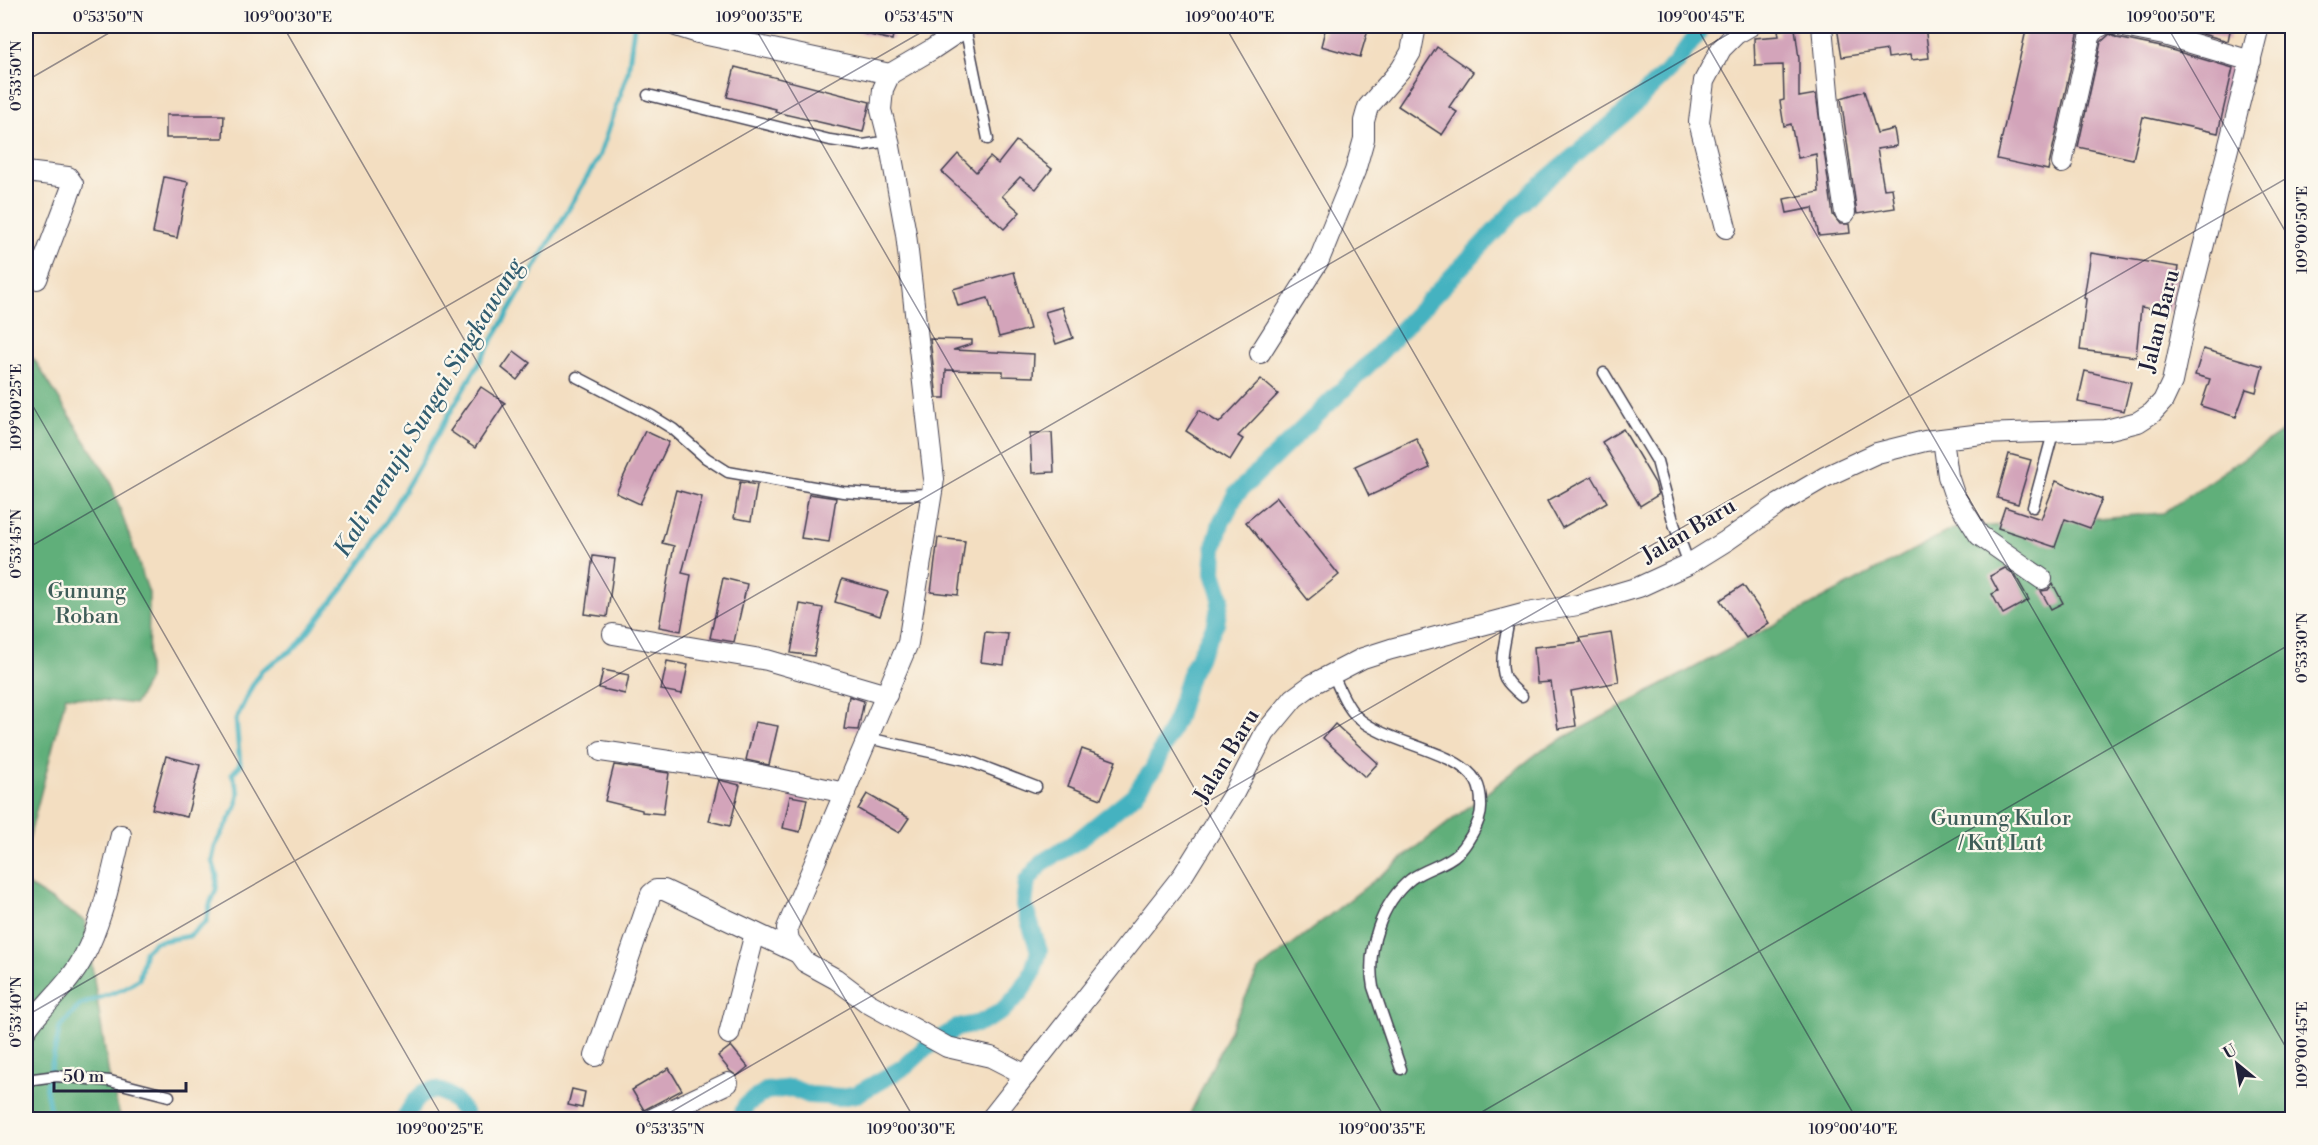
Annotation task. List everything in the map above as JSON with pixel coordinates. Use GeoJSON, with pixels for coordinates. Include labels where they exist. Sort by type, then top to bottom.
{"type":"FeatureCollection","features":[{"type":"Feature","properties":{"kind":"street"},"geometry":{"type":"LineString","coordinates":[[676,26],[698,33],[890,74]]}},
{"type":"Feature","properties":{"kind":"street"},"geometry":{"type":"LineString","coordinates":[[966,26],[890,74],[883,88],[881,110],[906,234],[934,479],[933,494],[919,563],[908,643],[787,928],[789,940],[805,962],[836,979],[868,1003],[947,1047],[991,1057],[1026,1075]]}},
{"type":"Feature","properties":{"kind":"street"},"geometry":{"type":"LineString","coordinates":[[1260,353],[1319,260],[1355,171],[1364,140],[1364,121],[1368,107],[1401,69],[1411,52],[1416,26]]}},
{"type":"Feature","properties":{"kind":"street"},"geometry":{"type":"LineString","coordinates":[[1726,228],[1699,122],[1704,81],[1721,49],[1736,34],[1750,26]]}},
{"type":"Feature","properties":{"kind":"street"},"geometry":{"type":"LineString","coordinates":[[1822,26],[1830,114],[1845,213]]}},
{"type":"Feature","properties":{"kind":"street"},"geometry":{"type":"LineString","coordinates":[[2062,163],[2090,37],[2095,29],[2101,26]]}},
{"type":"Feature","properties":{"kind":"street"},"geometry":{"type":"LineString","coordinates":[[2125,26],[2251,61]]}},
{"type":"Feature","properties":{"kind":"street","name":"Jalan Baru"},"geometry":{"type":"LineString","coordinates":[[990,1119],[1183,875],[1234,793],[1255,751],[1272,724],[1293,698],[1332,673],[1363,658],[1391,649],[1527,613],[1578,605],[1640,587],[1689,564],[1779,504],[1825,477],[1877,453],[1943,439],[1982,434],[2093,431],[2123,427],[2138,422],[2152,413],[2163,401],[2172,382],[2186,315],[2259,26]]}},
{"type":"Feature","properties":{"kind":"street"},"geometry":{"type":"LineString","coordinates":[[26,172],[68,177],[73,184],[37,279]]}},
{"type":"Feature","properties":{"kind":"street"},"geometry":{"type":"LineString","coordinates":[[1943,439],[1947,476],[1955,497],[1979,535],[2042,579]]}},
{"type":"Feature","properties":{"kind":"street"},"geometry":{"type":"LineString","coordinates":[[613,634],[767,660],[887,695]]}},
{"type":"Feature","properties":{"kind":"street"},"geometry":{"type":"LineString","coordinates":[[601,751],[751,773],[845,793]]}},
{"type":"Feature","properties":{"kind":"street"},"geometry":{"type":"LineString","coordinates":[[26,1030],[56,996],[83,959],[100,915],[122,835]]}},
{"type":"Feature","properties":{"kind":"street"},"geometry":{"type":"LineString","coordinates":[[595,1056],[651,894],[657,890],[664,890],[796,952]]}},
{"type":"Feature","properties":{"kind":"street"},"geometry":{"type":"LineString","coordinates":[[729,1034],[755,933]]}},
{"type":"Feature","properties":{"kind":"street"},"geometry":{"type":"LineString","coordinates":[[650,1119],[728,1083]]}},
{"type":"Feature","properties":{"kind":"lane"},"geometry":{"type":"LineString","coordinates":[[966,26],[988,140]]}},
{"type":"Feature","properties":{"kind":"lane"},"geometry":{"type":"LineString","coordinates":[[648,95],[830,140],[862,145],[889,141]]}},
{"type":"Feature","properties":{"kind":"lane"},"geometry":{"type":"LineString","coordinates":[[1604,373],[1657,461],[1674,524],[1689,564]]}},
{"type":"Feature","properties":{"kind":"lane"},"geometry":{"type":"LineString","coordinates":[[577,377],[673,429],[706,458],[728,472],[843,492],[885,495],[933,494]]}},
{"type":"Feature","properties":{"kind":"lane"},"geometry":{"type":"LineString","coordinates":[[2033,507],[2053,432]]}},
{"type":"Feature","properties":{"kind":"lane"},"geometry":{"type":"LineString","coordinates":[[1509,619],[1503,660],[1504,675],[1509,684],[1522,696]]}},
{"type":"Feature","properties":{"kind":"lane"},"geometry":{"type":"LineString","coordinates":[[1332,673],[1349,707],[1357,717],[1392,737],[1454,762],[1470,773],[1480,791],[1481,816],[1467,843],[1460,852],[1416,876],[1402,889],[1392,900],[1373,944],[1370,973],[1373,987],[1401,1069]]}},
{"type":"Feature","properties":{"kind":"lane"},"geometry":{"type":"LineString","coordinates":[[868,738],[966,760],[1036,787]]}},
{"type":"Feature","properties":{"kind":"lane"},"geometry":{"type":"LineString","coordinates":[[26,1080],[56,1076],[110,1081],[169,1096]]}},
{"type":"Feature","properties":{"kind":"green space","name":"Gunung Roban"},"geometry":{"type":"Polygon","coordinates":[[[26,357],[34,359],[110,480],[149,593],[148,681],[135,704],[66,696],[26,850],[26,357]]]}},
{"type":"Feature","properties":{"kind":"green space","name":"Gunung Kulor / Kut Lut"},"geometry":{"type":"Polygon","coordinates":[[[2292,425],[2292,1119],[1187,1120],[1258,971],[1543,749],[1952,529],[2163,513],[2292,425]]]}},
{"type":"Feature","properties":{"kind":"green space"},"geometry":{"type":"Polygon","coordinates":[[[26,884],[85,921],[109,1076],[121,1119],[26,1119],[26,884]]]}},
{"type":"Feature","properties":{"kind":"building"},"geometry":{"type":"Polygon","coordinates":[[[853,26],[895,26],[892,40],[852,31],[853,26]]]}},
{"type":"Feature","properties":{"kind":"building"},"geometry":{"type":"Polygon","coordinates":[[[1326,26],[1352,26],[1368,30],[1360,57],[1321,46],[1326,26]]]}},
{"type":"Feature","properties":{"kind":"building"},"geometry":{"type":"Polygon","coordinates":[[[1925,26],[1929,58],[1911,60],[1910,55],[1888,58],[1887,50],[1842,57],[1837,27],[1925,26]]]}},
{"type":"Feature","properties":{"kind":"building"},"geometry":{"type":"Polygon","coordinates":[[[2027,26],[2083,26],[2078,34],[2048,170],[1997,159],[2027,26]]]}},
{"type":"Feature","properties":{"kind":"building"},"geometry":{"type":"Polygon","coordinates":[[[2174,26],[2231,26],[2228,41],[2174,26]]]}},
{"type":"Feature","properties":{"kind":"building"},"geometry":{"type":"Polygon","coordinates":[[[1795,28],[1799,59],[1799,97],[1816,94],[1833,215],[1840,224],[1849,224],[1850,233],[1819,236],[1813,208],[1787,213],[1784,199],[1819,192],[1816,154],[1798,158],[1791,124],[1784,126],[1780,101],[1784,100],[1783,65],[1755,66],[1754,38],[1779,36],[1778,30],[1795,28]]]}},
{"type":"Feature","properties":{"kind":"building"},"geometry":{"type":"Polygon","coordinates":[[[2110,34],[2117,38],[2161,47],[2233,68],[2218,133],[2143,117],[2133,159],[2078,147],[2101,42],[2110,34]]]}},
{"type":"Feature","properties":{"kind":"building"},"geometry":{"type":"Polygon","coordinates":[[[1437,47],[1473,72],[1449,107],[1457,112],[1442,135],[1398,106],[1437,47]]]}},
{"type":"Feature","properties":{"kind":"building"},"geometry":{"type":"Polygon","coordinates":[[[735,67],[870,102],[863,132],[775,112],[776,109],[727,97],[735,67]]]}},
{"type":"Feature","properties":{"kind":"building"},"geometry":{"type":"Polygon","coordinates":[[[1864,91],[1877,133],[1894,129],[1897,146],[1877,149],[1884,189],[1892,188],[1895,208],[1857,214],[1841,98],[1864,91]]]}},
{"type":"Feature","properties":{"kind":"building"},"geometry":{"type":"Polygon","coordinates":[[[166,115],[224,115],[223,138],[166,138],[166,115]]]}},
{"type":"Feature","properties":{"kind":"building"},"geometry":{"type":"Polygon","coordinates":[[[1016,141],[1052,169],[1036,189],[1020,177],[1002,196],[1020,212],[1004,229],[942,172],[958,154],[976,172],[990,157],[998,164],[1016,141]]]}},
{"type":"Feature","properties":{"kind":"building"},"geometry":{"type":"Polygon","coordinates":[[[164,177],[188,182],[177,238],[153,233],[164,177]]]}},
{"type":"Feature","properties":{"kind":"building"},"geometry":{"type":"Polygon","coordinates":[[[2091,253],[2179,267],[2171,312],[2141,307],[2136,357],[2080,350],[2086,299],[2084,298],[2091,253]]]}},
{"type":"Feature","properties":{"kind":"building"},"geometry":{"type":"Polygon","coordinates":[[[1014,272],[1030,329],[999,337],[988,298],[958,306],[953,289],[1014,272]]]}},
{"type":"Feature","properties":{"kind":"building"},"geometry":{"type":"Polygon","coordinates":[[[1062,307],[1073,338],[1056,344],[1045,312],[1062,307]]]}},
{"type":"Feature","properties":{"kind":"building"},"geometry":{"type":"Polygon","coordinates":[[[930,339],[972,340],[972,344],[953,350],[1034,354],[1033,377],[1003,376],[1003,371],[946,370],[945,398],[937,398],[930,339]]]}},
{"type":"Feature","properties":{"kind":"building"},"geometry":{"type":"Polygon","coordinates":[[[2203,349],[2263,366],[2256,392],[2246,389],[2236,417],[2201,406],[2210,379],[2195,375],[2203,349]]]}},
{"type":"Feature","properties":{"kind":"building"},"geometry":{"type":"Polygon","coordinates":[[[514,351],[530,363],[517,380],[502,368],[514,351]]]}},
{"type":"Feature","properties":{"kind":"building"},"geometry":{"type":"Polygon","coordinates":[[[2085,371],[2131,382],[2124,411],[2078,402],[2085,371]]]}},
{"type":"Feature","properties":{"kind":"building"},"geometry":{"type":"Polygon","coordinates":[[[1261,379],[1278,394],[1238,436],[1243,439],[1230,460],[1186,431],[1199,410],[1219,423],[1261,379]]]}},
{"type":"Feature","properties":{"kind":"building"},"geometry":{"type":"Polygon","coordinates":[[[481,387],[505,403],[475,448],[450,431],[481,387]]]}},
{"type":"Feature","properties":{"kind":"building"},"geometry":{"type":"Polygon","coordinates":[[[1623,429],[1655,483],[1658,495],[1640,506],[1602,442],[1623,429]]]}},
{"type":"Feature","properties":{"kind":"building"},"geometry":{"type":"Polygon","coordinates":[[[645,431],[669,442],[640,504],[616,493],[645,431]]]}},
{"type":"Feature","properties":{"kind":"building"},"geometry":{"type":"Polygon","coordinates":[[[1052,433],[1054,472],[1032,473],[1030,434],[1052,433]]]}},
{"type":"Feature","properties":{"kind":"building"},"geometry":{"type":"Polygon","coordinates":[[[1416,438],[1430,468],[1369,496],[1355,466],[1416,438]]]}},
{"type":"Feature","properties":{"kind":"building"},"geometry":{"type":"Polygon","coordinates":[[[2009,454],[2031,460],[2018,504],[1997,498],[2009,454]]]}},
{"type":"Feature","properties":{"kind":"building"},"geometry":{"type":"Polygon","coordinates":[[[1592,476],[1607,502],[1562,528],[1547,501],[1592,476]]]}},
{"type":"Feature","properties":{"kind":"building"},"geometry":{"type":"Polygon","coordinates":[[[2056,481],[2102,499],[2090,528],[2065,519],[2055,547],[1998,528],[2005,507],[2041,519],[2056,481]]]}},
{"type":"Feature","properties":{"kind":"building"},"geometry":{"type":"Polygon","coordinates":[[[740,482],[757,485],[751,521],[734,518],[740,482]]]}},
{"type":"Feature","properties":{"kind":"building"},"geometry":{"type":"Polygon","coordinates":[[[676,490],[702,497],[682,573],[691,575],[681,631],[659,627],[674,546],[662,543],[676,490]]]}},
{"type":"Feature","properties":{"kind":"building"},"geometry":{"type":"Polygon","coordinates":[[[809,494],[836,498],[829,542],[801,538],[809,494]]]}},
{"type":"Feature","properties":{"kind":"building"},"geometry":{"type":"Polygon","coordinates":[[[1277,497],[1339,575],[1308,600],[1246,522],[1277,497]]]}},
{"type":"Feature","properties":{"kind":"building"},"geometry":{"type":"Polygon","coordinates":[[[938,538],[965,541],[958,595],[931,592],[938,538]]]}},
{"type":"Feature","properties":{"kind":"building"},"geometry":{"type":"Polygon","coordinates":[[[593,556],[615,559],[607,617],[585,614],[593,556]]]}},
{"type":"Feature","properties":{"kind":"building"},"geometry":{"type":"Polygon","coordinates":[[[2005,568],[2015,575],[2029,600],[2003,614],[1992,594],[1998,591],[1990,576],[2005,568]]]}},
{"type":"Feature","properties":{"kind":"building"},"geometry":{"type":"Polygon","coordinates":[[[723,578],[747,584],[734,642],[710,638],[723,578]]]}},
{"type":"Feature","properties":{"kind":"building"},"geometry":{"type":"Polygon","coordinates":[[[842,579],[888,592],[880,616],[835,602],[842,579]]]}},
{"type":"Feature","properties":{"kind":"building"},"geometry":{"type":"Polygon","coordinates":[[[2053,584],[2063,603],[2051,609],[2041,591],[2048,590],[2053,584]]]}},
{"type":"Feature","properties":{"kind":"building"},"geometry":{"type":"Polygon","coordinates":[[[1743,585],[1769,623],[1746,638],[1720,600],[1743,585]]]}},
{"type":"Feature","properties":{"kind":"building"},"geometry":{"type":"Polygon","coordinates":[[[800,604],[823,608],[814,656],[791,653],[800,604]]]}},
{"type":"Feature","properties":{"kind":"building"},"geometry":{"type":"Polygon","coordinates":[[[985,632],[1008,634],[1004,665],[981,662],[985,632]]]}},
{"type":"Feature","properties":{"kind":"building"},"geometry":{"type":"Polygon","coordinates":[[[1611,633],[1619,682],[1571,691],[1576,726],[1558,729],[1551,682],[1537,683],[1534,647],[1581,642],[1580,638],[1611,633]]]}},
{"type":"Feature","properties":{"kind":"building"},"geometry":{"type":"Polygon","coordinates":[[[667,661],[688,665],[682,694],[661,690],[667,661]]]}},
{"type":"Feature","properties":{"kind":"building"},"geometry":{"type":"Polygon","coordinates":[[[603,670],[629,675],[625,694],[599,688],[603,670]]]}},
{"type":"Feature","properties":{"kind":"building"},"geometry":{"type":"Polygon","coordinates":[[[849,696],[864,701],[858,730],[844,729],[849,696]]]}},
{"type":"Feature","properties":{"kind":"building"},"geometry":{"type":"Polygon","coordinates":[[[755,722],[778,726],[769,765],[746,760],[755,722]]]}},
{"type":"Feature","properties":{"kind":"building"},"geometry":{"type":"Polygon","coordinates":[[[1335,724],[1378,763],[1365,777],[1323,738],[1335,724]]]}},
{"type":"Feature","properties":{"kind":"building"},"geometry":{"type":"Polygon","coordinates":[[[1082,749],[1116,761],[1101,799],[1068,786],[1082,749]]]}},
{"type":"Feature","properties":{"kind":"building"},"geometry":{"type":"Polygon","coordinates":[[[166,756],[200,765],[187,817],[152,809],[166,756]]]}},
{"type":"Feature","properties":{"kind":"building"},"geometry":{"type":"Polygon","coordinates":[[[614,765],[669,773],[663,814],[642,812],[642,810],[605,801],[614,765]]]}},
{"type":"Feature","properties":{"kind":"building"},"geometry":{"type":"Polygon","coordinates":[[[719,780],[740,785],[730,826],[709,821],[719,780]]]}},
{"type":"Feature","properties":{"kind":"building"},"geometry":{"type":"Polygon","coordinates":[[[867,794],[909,818],[899,833],[858,809],[867,794]]]}},
{"type":"Feature","properties":{"kind":"building"},"geometry":{"type":"Polygon","coordinates":[[[790,796],[807,799],[800,832],[783,828],[790,796]]]}},
{"type":"Feature","properties":{"kind":"building"},"geometry":{"type":"Polygon","coordinates":[[[731,1046],[748,1067],[737,1076],[718,1056],[731,1046]]]}},
{"type":"Feature","properties":{"kind":"building"},"geometry":{"type":"Polygon","coordinates":[[[669,1068],[682,1090],[644,1110],[632,1090],[669,1068]]]}},
{"type":"Feature","properties":{"kind":"building"},"geometry":{"type":"Polygon","coordinates":[[[572,1089],[585,1092],[582,1108],[568,1105],[572,1089]]]}},
{"type":"Feature","properties":{"kind":"waterway","name":"Kali menuju Sungai Singkawang"},"geometry":{"type":"LineString","coordinates":[[52,1120],[46,1090],[60,1027],[80,1005],[123,989],[139,979],[145,951],[155,942],[189,936],[206,922],[216,890],[217,876],[212,860],[215,846],[236,807],[239,793],[232,774],[240,765],[236,719],[262,670],[295,648],[371,548],[599,157],[628,72],[634,26]]}},
{"type":"Feature","properties":{"kind":"waterway"},"geometry":{"type":"LineString","coordinates":[[740,1120],[746,1105],[766,1091],[792,1088],[809,1095],[841,1097],[857,1094],[906,1066],[924,1049],[957,1028],[980,1023],[1001,1012],[1019,994],[1032,974],[1039,951],[1024,905],[1027,881],[1043,862],[1077,841],[1134,795],[1153,769],[1177,717],[1189,676],[1216,623],[1221,598],[1213,573],[1214,547],[1221,523],[1236,494],[1371,362],[1533,191],[1626,112],[1675,64],[1703,26]]}},
{"type":"Feature","properties":{"kind":"waterway"},"geometry":{"type":"LineString","coordinates":[[404,1120],[418,1098],[431,1090],[437,1090],[450,1097],[461,1108],[468,1120]]}}]}
